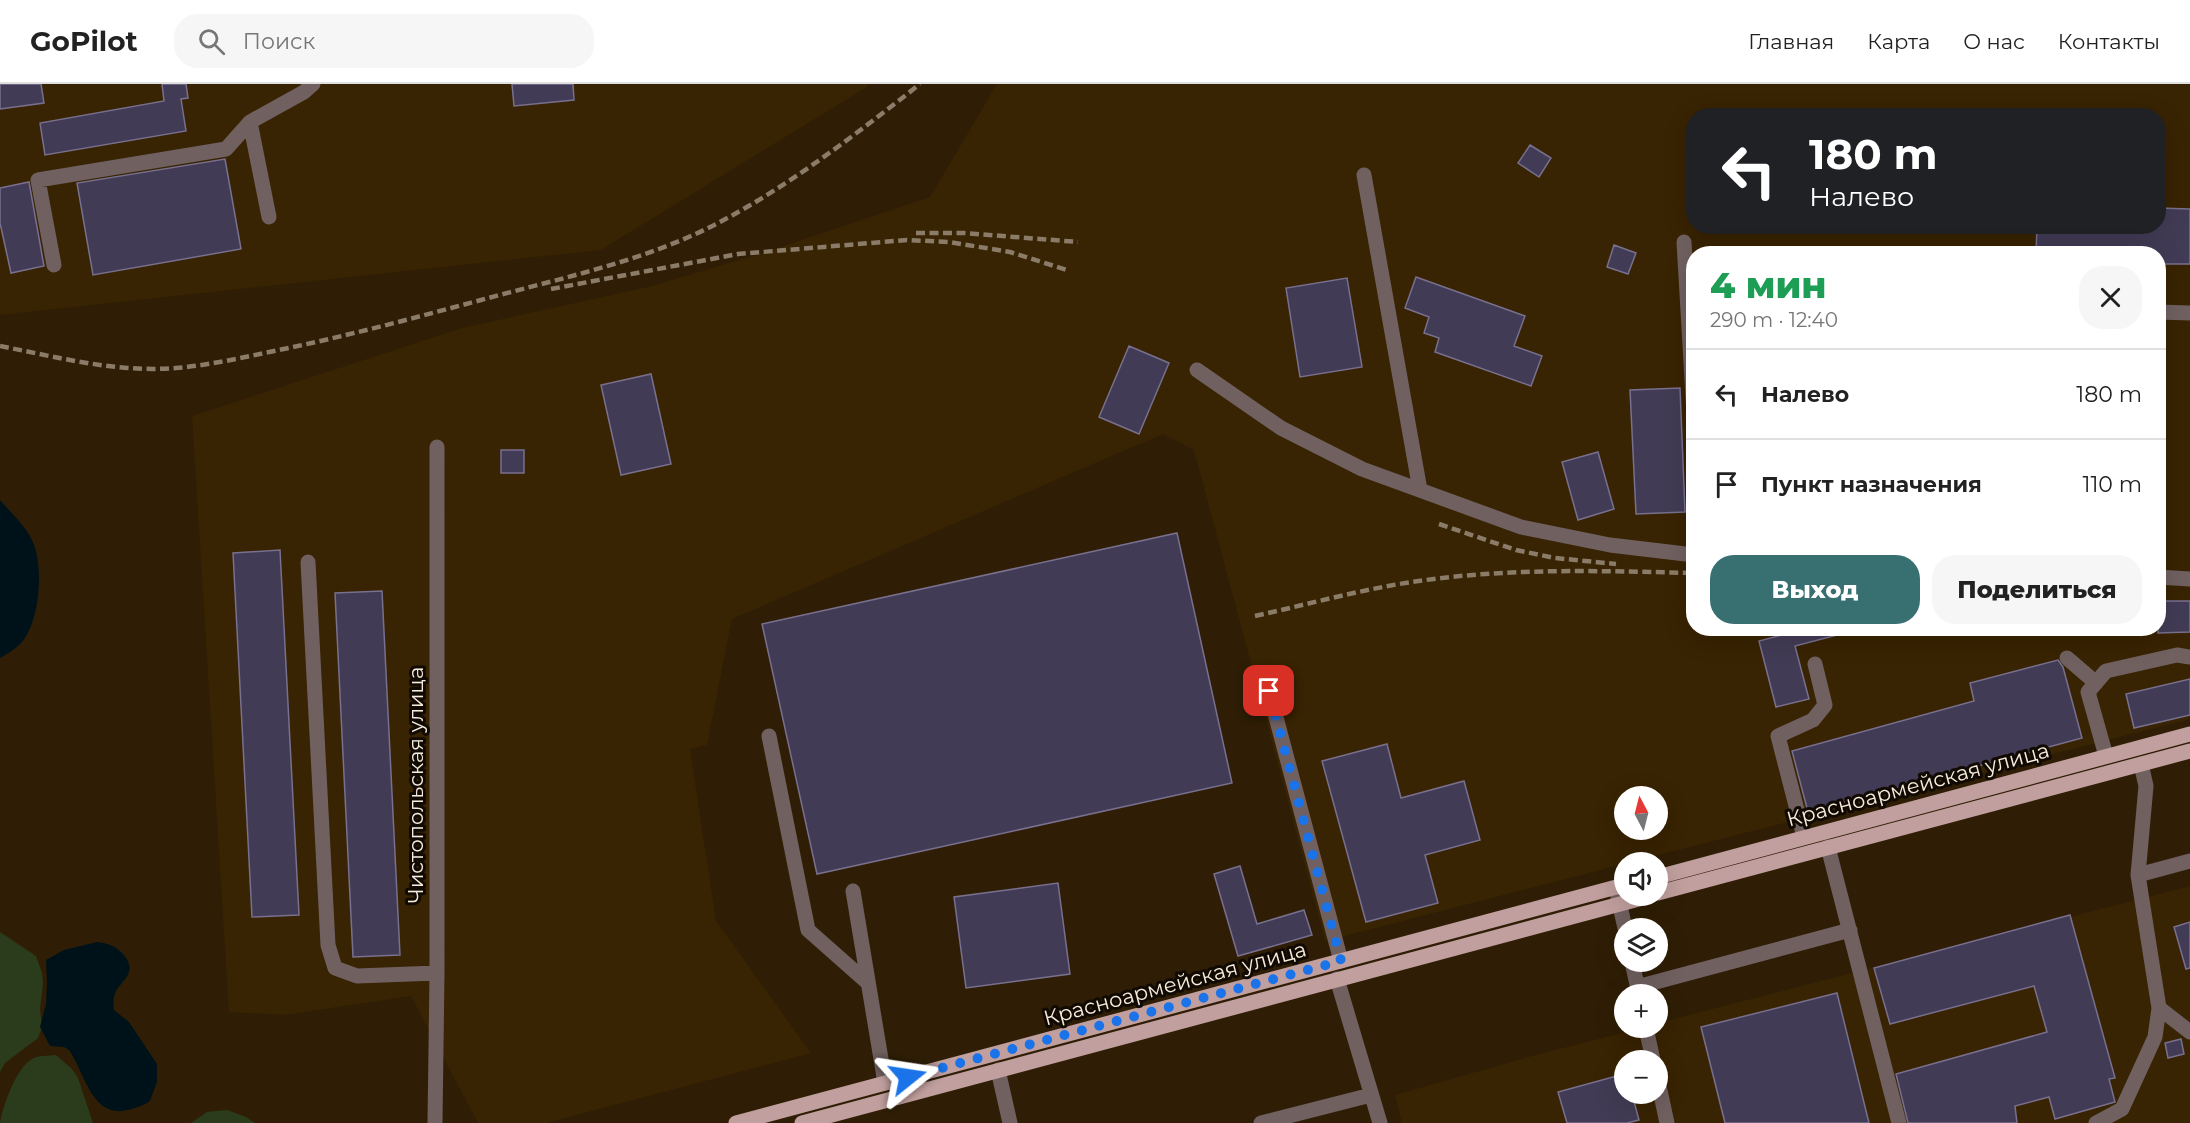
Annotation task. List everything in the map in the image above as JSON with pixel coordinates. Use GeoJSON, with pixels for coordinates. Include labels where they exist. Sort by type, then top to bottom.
{"type":"FeatureCollection","features":[{"type":"Feature","properties":{"kind":"main road","name":"Красноармейская улица"},"geometry":{"type":"LineString","coordinates":[[1668,874],[2190,734]]}},
{"type":"Feature","properties":{"kind":"main road","name":"Красноармейская улица"},"geometry":{"type":"LineString","coordinates":[[1668,890],[2190,750]]}},
{"type":"Feature","properties":{"kind":"main road","name":"Красноармейская улица"},"geometry":{"type":"LineString","coordinates":[[736,1123],[1614,889]]}},
{"type":"Feature","properties":{"kind":"main road","name":"Красноармейская улица"},"geometry":{"type":"LineString","coordinates":[[802,1123],[1614,905]]}},
{"type":"Feature","properties":{"kind":"street"},"geometry":{"type":"LineString","coordinates":[[54,265],[38,180],[226,149],[250,122],[304,92],[313,84]]}},
{"type":"Feature","properties":{"kind":"street"},"geometry":{"type":"LineString","coordinates":[[250,122],[269,218]]}},
{"type":"Feature","properties":{"kind":"street"},"geometry":{"type":"LineString","coordinates":[[1364,176],[1420,490]]}},
{"type":"Feature","properties":{"kind":"street"},"geometry":{"type":"LineString","coordinates":[[1684,242],[1686,276]]}},
{"type":"Feature","properties":{"kind":"street"},"geometry":{"type":"LineString","coordinates":[[2166,312],[2190,313]]}},
{"type":"Feature","properties":{"kind":"street"},"geometry":{"type":"LineString","coordinates":[[1197,370],[1281,428],[1362,470],[1521,527],[1610,545],[1686,554]]}},
{"type":"Feature","properties":{"kind":"street","name":"Чистопольская улица"},"geometry":{"type":"LineString","coordinates":[[435,1123],[437,447]]}},
{"type":"Feature","properties":{"kind":"street"},"geometry":{"type":"LineString","coordinates":[[308,562],[328,945],[335,968],[357,975],[437,973]]}},
{"type":"Feature","properties":{"kind":"street"},"geometry":{"type":"LineString","coordinates":[[2166,578],[2190,579]]}},
{"type":"Feature","properties":{"kind":"street"},"geometry":{"type":"LineString","coordinates":[[2106,756],[2088,692],[2106,670],[2177,655],[2190,657]]}},
{"type":"Feature","properties":{"kind":"street"},"geometry":{"type":"LineString","coordinates":[[2067,658],[2096,683]]}},
{"type":"Feature","properties":{"kind":"street"},"geometry":{"type":"LineString","coordinates":[[1804,837],[1778,736],[1813,720],[1825,705],[1815,664]]}},
{"type":"Feature","properties":{"kind":"street"},"geometry":{"type":"LineString","coordinates":[[1269,691],[1341,961]]}},
{"type":"Feature","properties":{"kind":"street"},"geometry":{"type":"LineString","coordinates":[[769,736],[808,930],[868,983]]}},
{"type":"Feature","properties":{"kind":"street"},"geometry":{"type":"LineString","coordinates":[[2096,1123],[2122,1109],[2155,1037],[2159,1008],[2138,875],[2146,792],[2141,764]]}},
{"type":"Feature","properties":{"kind":"street"},"geometry":{"type":"LineString","coordinates":[[1828,847],[1899,1123]]}},
{"type":"Feature","properties":{"kind":"street"},"geometry":{"type":"LineString","coordinates":[[2138,875],[2190,861]]}},
{"type":"Feature","properties":{"kind":"street"},"geometry":{"type":"LineString","coordinates":[[853,891],[885,1083]]}},
{"type":"Feature","properties":{"kind":"street"},"geometry":{"type":"LineString","coordinates":[[1662,984],[1850,930]]}},
{"type":"Feature","properties":{"kind":"street"},"geometry":{"type":"LineString","coordinates":[[1337,979],[1380,1123]]}},
{"type":"Feature","properties":{"kind":"street"},"geometry":{"type":"LineString","coordinates":[[2159,1008],[2190,1032]]}},
{"type":"Feature","properties":{"kind":"street"},"geometry":{"type":"LineString","coordinates":[[998,1070],[1010,1123]]}},
{"type":"Feature","properties":{"kind":"street"},"geometry":{"type":"LineString","coordinates":[[1261,1123],[1371,1095]]}},
{"type":"Feature","properties":{"kind":"street"},"geometry":{"type":"LineString","coordinates":[[1663,1104],[1667,1123]]}},
{"type":"Feature","properties":{"kind":"shaded area"},"geometry":{"type":"Polygon","coordinates":[[[0,84],[868,84],[867,87],[601,250],[0,315],[0,84]]]}},
{"type":"Feature","properties":{"kind":"shaded area"},"geometry":{"type":"Polygon","coordinates":[[[997,84],[2190,84],[2190,719],[1668,853],[1614,852],[1614,867],[1325,941],[1194,450],[1163,434],[732,619],[707,745],[690,749],[716,921],[811,1053],[546,1123],[478,1123],[411,996],[285,1015],[229,1012],[192,416],[462,328],[648,287],[760,254],[930,197],[997,84]]]}},
{"type":"Feature","properties":{"kind":"shaded area"},"geometry":{"type":"Polygon","coordinates":[[[0,500],[32,540],[38,563],[39,590],[34,616],[25,638],[0,658],[0,500]]]}},
{"type":"Feature","properties":{"kind":"shaded area"},"geometry":{"type":"Polygon","coordinates":[[[2190,886],[2190,1123],[1402,1123],[1395,1095],[1614,1035],[1614,1038],[1668,1038],[1668,1020],[2190,886]]]}},
{"type":"Feature","properties":{"kind":"shaded area"},"geometry":{"type":"Polygon","coordinates":[[[97,942],[115,947],[127,960],[128,974],[115,993],[114,1010],[129,1022],[157,1064],[157,1082],[150,1101],[128,1110],[115,1111],[105,1108],[97,1101],[69,1050],[64,1047],[50,1046],[40,1027],[46,1004],[46,960],[64,950],[97,942]]]}},
{"type":"Feature","properties":{"kind":"green space"},"geometry":{"type":"Polygon","coordinates":[[[0,932],[36,956],[43,983],[40,1009],[42,1027],[38,1038],[5,1063],[0,1072],[0,932]]]}},
{"type":"Feature","properties":{"kind":"green space"},"geometry":{"type":"Polygon","coordinates":[[[56,1055],[72,1069],[78,1078],[93,1123],[0,1123],[11,1088],[21,1070],[32,1059],[56,1055]]]}},
{"type":"Feature","properties":{"kind":"green space"},"geometry":{"type":"Polygon","coordinates":[[[227,1110],[255,1123],[191,1123],[207,1112],[227,1110]]]}},
{"type":"Feature","properties":{"kind":"building"},"geometry":{"type":"Polygon","coordinates":[[[0,84],[41,84],[44,103],[0,109],[0,84]]]}},
{"type":"Feature","properties":{"kind":"building"},"geometry":{"type":"Polygon","coordinates":[[[162,84],[186,84],[188,98],[181,99],[186,131],[45,155],[40,123],[164,101],[162,84]]]}},
{"type":"Feature","properties":{"kind":"building"},"geometry":{"type":"Polygon","coordinates":[[[512,84],[573,84],[574,100],[514,106],[512,84]]]}},
{"type":"Feature","properties":{"kind":"building"},"geometry":{"type":"Polygon","coordinates":[[[1530,145],[1551,158],[1539,177],[1518,163],[1530,145]]]}},
{"type":"Feature","properties":{"kind":"building"},"geometry":{"type":"Polygon","coordinates":[[[225,159],[241,249],[93,275],[77,183],[225,159]]]}},
{"type":"Feature","properties":{"kind":"building"},"geometry":{"type":"Polygon","coordinates":[[[29,182],[44,266],[11,273],[0,223],[0,188],[29,182]]]}},
{"type":"Feature","properties":{"kind":"building"},"geometry":{"type":"Polygon","coordinates":[[[2166,208],[2190,209],[2190,264],[2166,264],[2166,246],[2036,246],[2037,234],[2166,234],[2166,208]]]}},
{"type":"Feature","properties":{"kind":"building"},"geometry":{"type":"Polygon","coordinates":[[[1614,245],[1636,253],[1628,274],[1607,267],[1614,245]]]}},
{"type":"Feature","properties":{"kind":"building"},"geometry":{"type":"Polygon","coordinates":[[[1416,277],[1525,316],[1514,346],[1542,356],[1531,386],[1435,352],[1439,338],[1424,333],[1429,317],[1405,308],[1416,277]]]}},
{"type":"Feature","properties":{"kind":"building"},"geometry":{"type":"Polygon","coordinates":[[[1347,278],[1362,367],[1300,377],[1286,288],[1347,278]]]}},
{"type":"Feature","properties":{"kind":"building"},"geometry":{"type":"Polygon","coordinates":[[[1129,346],[1169,363],[1139,434],[1099,417],[1129,346]]]}},
{"type":"Feature","properties":{"kind":"building"},"geometry":{"type":"Polygon","coordinates":[[[651,374],[671,464],[621,475],[601,385],[651,374]]]}},
{"type":"Feature","properties":{"kind":"building"},"geometry":{"type":"Polygon","coordinates":[[[1680,388],[1685,512],[1636,514],[1630,390],[1680,388]]]}},
{"type":"Feature","properties":{"kind":"building"},"geometry":{"type":"Polygon","coordinates":[[[501,450],[524,450],[524,473],[501,473],[501,450]]]}},
{"type":"Feature","properties":{"kind":"building"},"geometry":{"type":"Polygon","coordinates":[[[1598,452],[1614,509],[1578,520],[1562,462],[1598,452]]]}},
{"type":"Feature","properties":{"kind":"building"},"geometry":{"type":"Polygon","coordinates":[[[1177,533],[1232,783],[817,874],[762,624],[1177,533]]]}},
{"type":"Feature","properties":{"kind":"building"},"geometry":{"type":"Polygon","coordinates":[[[280,550],[299,915],[252,917],[233,553],[280,550]]]}},
{"type":"Feature","properties":{"kind":"building"},"geometry":{"type":"Polygon","coordinates":[[[382,591],[400,955],[353,957],[335,593],[382,591]]]}},
{"type":"Feature","properties":{"kind":"building"},"geometry":{"type":"Polygon","coordinates":[[[2166,601],[2190,601],[2190,632],[2166,633],[2166,601]]]}},
{"type":"Feature","properties":{"kind":"building"},"geometry":{"type":"Polygon","coordinates":[[[1778,636],[1833,636],[1795,646],[1809,699],[1776,707],[1759,641],[1778,636]]]}},
{"type":"Feature","properties":{"kind":"building"},"geometry":{"type":"Polygon","coordinates":[[[2058,660],[2063,667],[2082,738],[1808,812],[1792,751],[1974,701],[1970,683],[2058,660]]]}},
{"type":"Feature","properties":{"kind":"building"},"geometry":{"type":"Polygon","coordinates":[[[2190,679],[2190,715],[2134,728],[2126,694],[2190,679]]]}},
{"type":"Feature","properties":{"kind":"building"},"geometry":{"type":"Polygon","coordinates":[[[1387,744],[1401,798],[1464,781],[1480,840],[1425,855],[1438,903],[1366,922],[1322,761],[1387,744]]]}},
{"type":"Feature","properties":{"kind":"building"},"geometry":{"type":"Polygon","coordinates":[[[1240,866],[1257,924],[1304,910],[1312,935],[1238,956],[1214,874],[1240,866]]]}},
{"type":"Feature","properties":{"kind":"building"},"geometry":{"type":"Polygon","coordinates":[[[1058,883],[1070,974],[966,988],[954,897],[1058,883]]]}},
{"type":"Feature","properties":{"kind":"building"},"geometry":{"type":"Polygon","coordinates":[[[2070,915],[2115,1078],[2109,1079],[2115,1102],[2055,1119],[2049,1097],[2015,1106],[2017,1123],[1908,1123],[1896,1074],[2047,1032],[2034,986],[1890,1024],[1874,968],[2070,915]]]}},
{"type":"Feature","properties":{"kind":"building"},"geometry":{"type":"Polygon","coordinates":[[[2190,922],[2190,968],[2186,969],[2174,927],[2190,922]]]}},
{"type":"Feature","properties":{"kind":"building"},"geometry":{"type":"Polygon","coordinates":[[[1837,993],[1869,1123],[1725,1123],[1701,1027],[1837,993]]]}},
{"type":"Feature","properties":{"kind":"building"},"geometry":{"type":"Polygon","coordinates":[[[2181,1039],[2184,1054],[2168,1058],[2165,1043],[2181,1039]]]}},
{"type":"Feature","properties":{"kind":"building"},"geometry":{"type":"Polygon","coordinates":[[[1614,1077],[1614,1104],[1635,1104],[1639,1120],[1627,1123],[1567,1123],[1558,1092],[1614,1077]]]}},
{"type":"Feature","properties":{"kind":"railway"},"geometry":{"type":"LineString","coordinates":[[0,346],[109,366],[154,369],[189,367],[355,333],[603,267],[692,236],[747,207],[823,158],[920,84]]}},
{"type":"Feature","properties":{"kind":"railway"},"geometry":{"type":"LineString","coordinates":[[916,233],[964,233],[1078,242]]}},
{"type":"Feature","properties":{"kind":"railway"},"geometry":{"type":"LineString","coordinates":[[551,289],[738,254],[907,240],[949,242],[1010,252],[1067,270]]}},
{"type":"Feature","properties":{"kind":"railway"},"geometry":{"type":"LineString","coordinates":[[1439,524],[1516,550],[1555,558],[1616,564]]}},
{"type":"Feature","properties":{"kind":"railway"},"geometry":{"type":"LineString","coordinates":[[1255,616],[1344,595],[1434,579],[1499,573],[1564,571],[1686,573]]}},
{"type":"Feature","properties":{"kind":"route"},"geometry":{"type":"LineString","coordinates":[[908,1077],[1341,961],[1269,691]]}}]}
